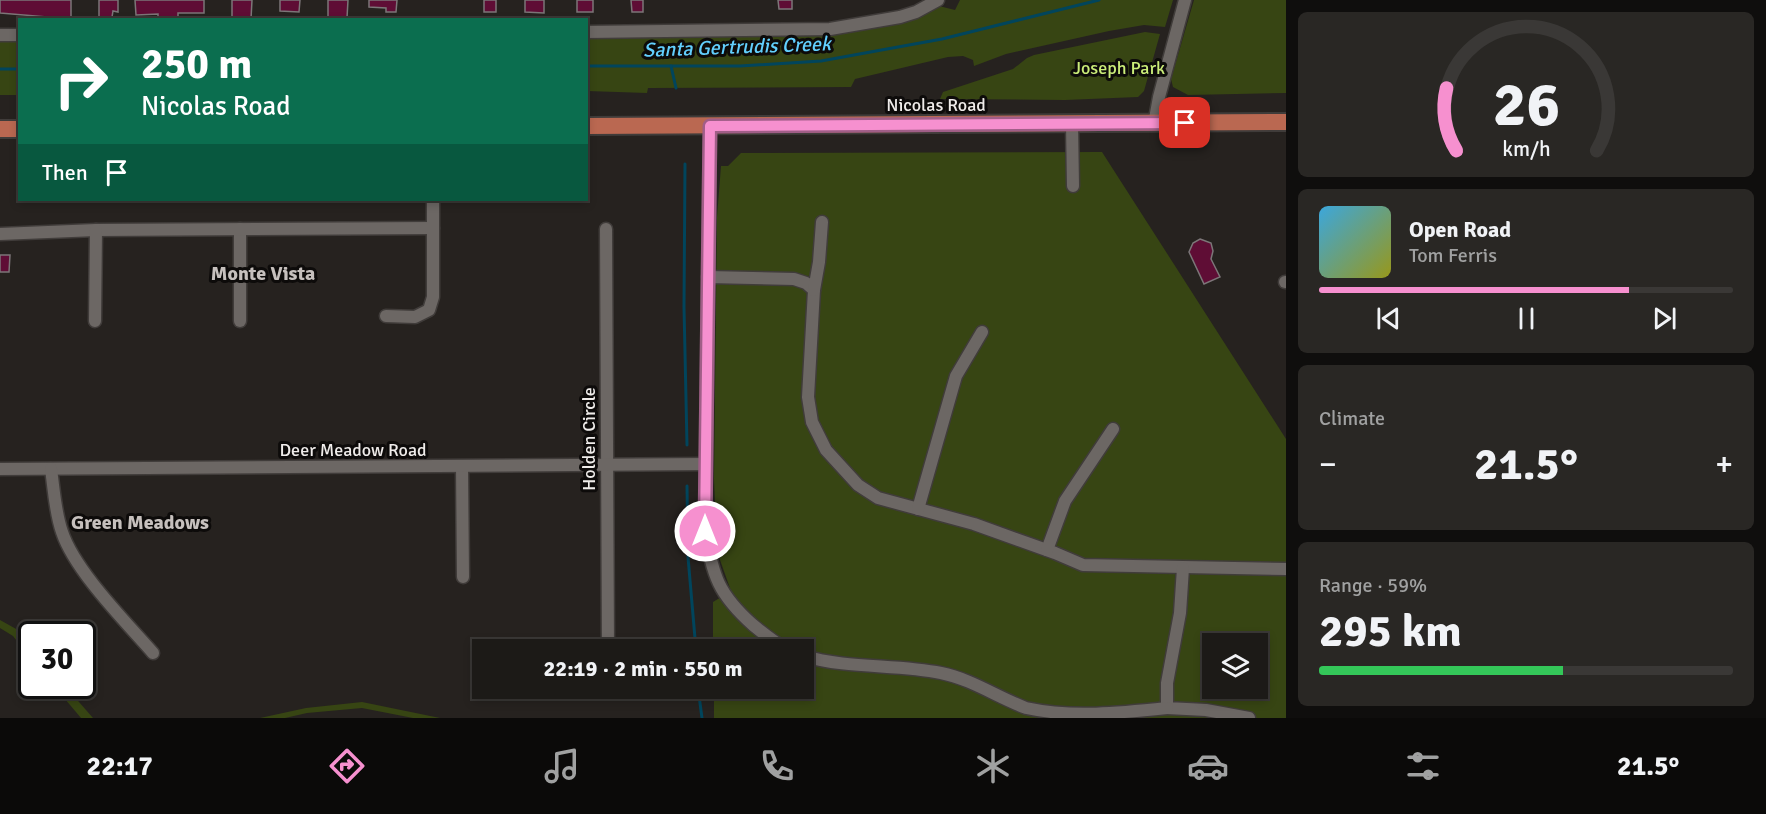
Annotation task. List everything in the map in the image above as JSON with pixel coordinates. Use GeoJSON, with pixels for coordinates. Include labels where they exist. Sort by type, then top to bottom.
{"type":"FeatureCollection","features":[{"type":"Feature","properties":{"kind":"main road","name":"Nicolas Road"},"geometry":{"type":"LineString","coordinates":[[588,126],[1286,122]]}},
{"type":"Feature","properties":{"kind":"main road"},"geometry":{"type":"LineString","coordinates":[[0,129],[18,129]]}},
{"type":"Feature","properties":{"kind":"street"},"geometry":{"type":"LineString","coordinates":[[588,32],[830,29],[900,17],[938,0]]}},
{"type":"Feature","properties":{"kind":"street"},"geometry":{"type":"LineString","coordinates":[[1154,124],[1185,0]]}},
{"type":"Feature","properties":{"kind":"street"},"geometry":{"type":"LineString","coordinates":[[0,35],[18,35]]}},
{"type":"Feature","properties":{"kind":"street"},"geometry":{"type":"LineString","coordinates":[[1072,124],[1073,186]]}},
{"type":"Feature","properties":{"kind":"street"},"geometry":{"type":"LineString","coordinates":[[710,126],[705,531],[709,555],[729,602],[770,639]]}},
{"type":"Feature","properties":{"kind":"street"},"geometry":{"type":"LineString","coordinates":[[386,316],[415,317],[429,309],[433,297],[433,201]]}},
{"type":"Feature","properties":{"kind":"street"},"geometry":{"type":"LineString","coordinates":[[822,222],[814,290],[808,397],[812,422],[826,450],[858,485],[878,498],[974,524],[1083,565],[1286,569]]}},
{"type":"Feature","properties":{"kind":"street"},"geometry":{"type":"LineString","coordinates":[[0,234],[96,230],[433,228]]}},
{"type":"Feature","properties":{"kind":"street"},"geometry":{"type":"LineString","coordinates":[[240,229],[240,321]]}},
{"type":"Feature","properties":{"kind":"street","name":"Holden Circle"},"geometry":{"type":"LineString","coordinates":[[606,229],[608,639]]}},
{"type":"Feature","properties":{"kind":"street"},"geometry":{"type":"LineString","coordinates":[[95,321],[96,230]]}},
{"type":"Feature","properties":{"kind":"street"},"geometry":{"type":"LineString","coordinates":[[708,277],[795,279],[806,283],[814,290]]}},
{"type":"Feature","properties":{"kind":"street"},"geometry":{"type":"LineString","coordinates":[[918,509],[956,376],[982,332]]}},
{"type":"Feature","properties":{"kind":"street"},"geometry":{"type":"LineString","coordinates":[[1047,550],[1065,501],[1113,429]]}},
{"type":"Feature","properties":{"kind":"street","name":"Deer Meadow Road"},"geometry":{"type":"LineString","coordinates":[[0,469],[705,465]]}},
{"type":"Feature","properties":{"kind":"street"},"geometry":{"type":"LineString","coordinates":[[462,467],[463,577]]}},
{"type":"Feature","properties":{"kind":"street"},"geometry":{"type":"LineString","coordinates":[[51,469],[55,508],[62,534],[78,564],[153,653]]}},
{"type":"Feature","properties":{"kind":"street"},"geometry":{"type":"LineString","coordinates":[[1167,708],[1167,683],[1180,613],[1183,568]]}},
{"type":"Feature","properties":{"kind":"street"},"geometry":{"type":"LineString","coordinates":[[814,659],[915,668],[944,674],[1025,707],[1055,715],[1080,717],[1167,708],[1206,710],[1249,718]]}},
{"type":"Feature","properties":{"kind":"green space"},"geometry":{"type":"Polygon","coordinates":[[[960,0],[1173,0],[1165,27],[1144,25],[1109,31],[1006,54],[974,66],[973,60],[963,56],[948,57],[855,79],[851,87],[648,88],[647,93],[588,91],[588,35],[827,36],[903,21],[939,6],[955,10],[960,0]]]}},
{"type":"Feature","properties":{"kind":"green space"},"geometry":{"type":"Polygon","coordinates":[[[1194,0],[1286,0],[1286,93],[1188,95],[1173,87],[1171,79],[1194,0]]]}},
{"type":"Feature","properties":{"kind":"green space","name":"Joseph Park"},"geometry":{"type":"Polygon","coordinates":[[[1145,32],[1160,34],[1144,91],[1138,97],[1065,100],[940,99],[943,92],[1013,69],[1034,55],[1145,32]]]}},
{"type":"Feature","properties":{"kind":"green space"},"geometry":{"type":"Polygon","coordinates":[[[0,39],[18,39],[18,95],[0,95],[0,39]]]}},
{"type":"Feature","properties":{"kind":"green space"},"geometry":{"type":"Polygon","coordinates":[[[1102,152],[1286,439],[1286,718],[714,718],[714,699],[814,699],[814,639],[713,639],[713,602],[731,591],[720,560],[714,479],[717,217],[721,166],[728,166],[741,153],[1102,152]]]}},
{"type":"Feature","properties":{"kind":"green space"},"geometry":{"type":"Polygon","coordinates":[[[0,620],[18,630],[18,642],[13,636],[0,628],[0,620]]]}},
{"type":"Feature","properties":{"kind":"green space"},"geometry":{"type":"Polygon","coordinates":[[[65,699],[76,699],[93,718],[81,718],[65,699]]]}},
{"type":"Feature","properties":{"kind":"green space"},"geometry":{"type":"Polygon","coordinates":[[[362,702],[440,718],[413,718],[362,708],[307,713],[285,718],[260,718],[306,708],[362,702]]]}},
{"type":"Feature","properties":{"kind":"building"},"geometry":{"type":"Polygon","coordinates":[[[0,0],[71,0],[71,18],[0,13],[0,0]]]}},
{"type":"Feature","properties":{"kind":"building"},"geometry":{"type":"Polygon","coordinates":[[[99,0],[118,0],[118,12],[113,11],[112,17],[99,17],[99,0]]]}},
{"type":"Feature","properties":{"kind":"building"},"geometry":{"type":"Polygon","coordinates":[[[135,0],[204,0],[204,13],[178,13],[178,18],[158,18],[158,14],[136,15],[135,0]]]}},
{"type":"Feature","properties":{"kind":"building"},"geometry":{"type":"Polygon","coordinates":[[[232,0],[252,0],[251,18],[232,18],[232,0]]]}},
{"type":"Feature","properties":{"kind":"building"},"geometry":{"type":"Polygon","coordinates":[[[280,0],[300,0],[299,12],[280,11],[280,0]]]}},
{"type":"Feature","properties":{"kind":"building"},"geometry":{"type":"Polygon","coordinates":[[[328,0],[348,0],[347,18],[328,17],[328,0]]]}},
{"type":"Feature","properties":{"kind":"building"},"geometry":{"type":"Polygon","coordinates":[[[369,0],[397,0],[396,12],[386,12],[386,8],[369,7],[369,0]]]}},
{"type":"Feature","properties":{"kind":"building"},"geometry":{"type":"Polygon","coordinates":[[[484,0],[496,0],[496,12],[484,12],[484,0]]]}},
{"type":"Feature","properties":{"kind":"building"},"geometry":{"type":"Polygon","coordinates":[[[525,0],[544,0],[544,13],[525,12],[525,0]]]}},
{"type":"Feature","properties":{"kind":"building"},"geometry":{"type":"Polygon","coordinates":[[[577,0],[593,0],[593,12],[577,12],[577,0]]]}},
{"type":"Feature","properties":{"kind":"building"},"geometry":{"type":"Polygon","coordinates":[[[631,0],[643,0],[643,12],[632,12],[631,0]]]}},
{"type":"Feature","properties":{"kind":"building"},"geometry":{"type":"Polygon","coordinates":[[[778,0],[792,0],[792,9],[779,9],[778,0]]]}},
{"type":"Feature","properties":{"kind":"building"},"geometry":{"type":"Polygon","coordinates":[[[1200,239],[1211,243],[1213,251],[1211,259],[1220,277],[1204,284],[1189,252],[1193,243],[1200,239]]]}},
{"type":"Feature","properties":{"kind":"building"},"geometry":{"type":"Polygon","coordinates":[[[0,255],[10,255],[9,272],[0,272],[0,255]]]}},
{"type":"Feature","properties":{"kind":"waterway","name":"Santa Gertrudis Creek"},"geometry":{"type":"LineString","coordinates":[[588,66],[740,66],[821,61],[942,39],[1099,0]]}},
{"type":"Feature","properties":{"kind":"waterway"},"geometry":{"type":"LineString","coordinates":[[671,66],[676,88]]}},
{"type":"Feature","properties":{"kind":"waterway","name":"Santa Gertrudis Creek"},"geometry":{"type":"LineString","coordinates":[[0,69],[18,69]]}},
{"type":"Feature","properties":{"kind":"waterway"},"geometry":{"type":"LineString","coordinates":[[685,164],[684,307],[687,445]]}},
{"type":"Feature","properties":{"kind":"waterway"},"geometry":{"type":"LineString","coordinates":[[687,486],[688,557],[695,639]]}},
{"type":"Feature","properties":{"kind":"waterway"},"geometry":{"type":"LineString","coordinates":[[699,699],[702,718]]}},
{"type":"Feature","properties":{"kind":"district","name":"Monte Vista"},"geometry":{"type":"Point","coordinates":[263,273]}},
{"type":"Feature","properties":{"kind":"district","name":"Green Meadows"},"geometry":{"type":"Point","coordinates":[140,522]}},
{"type":"Feature","properties":{"kind":"route"},"geometry":{"type":"LineString","coordinates":[[705,531],[710,126],[1185,123]]}}]}
